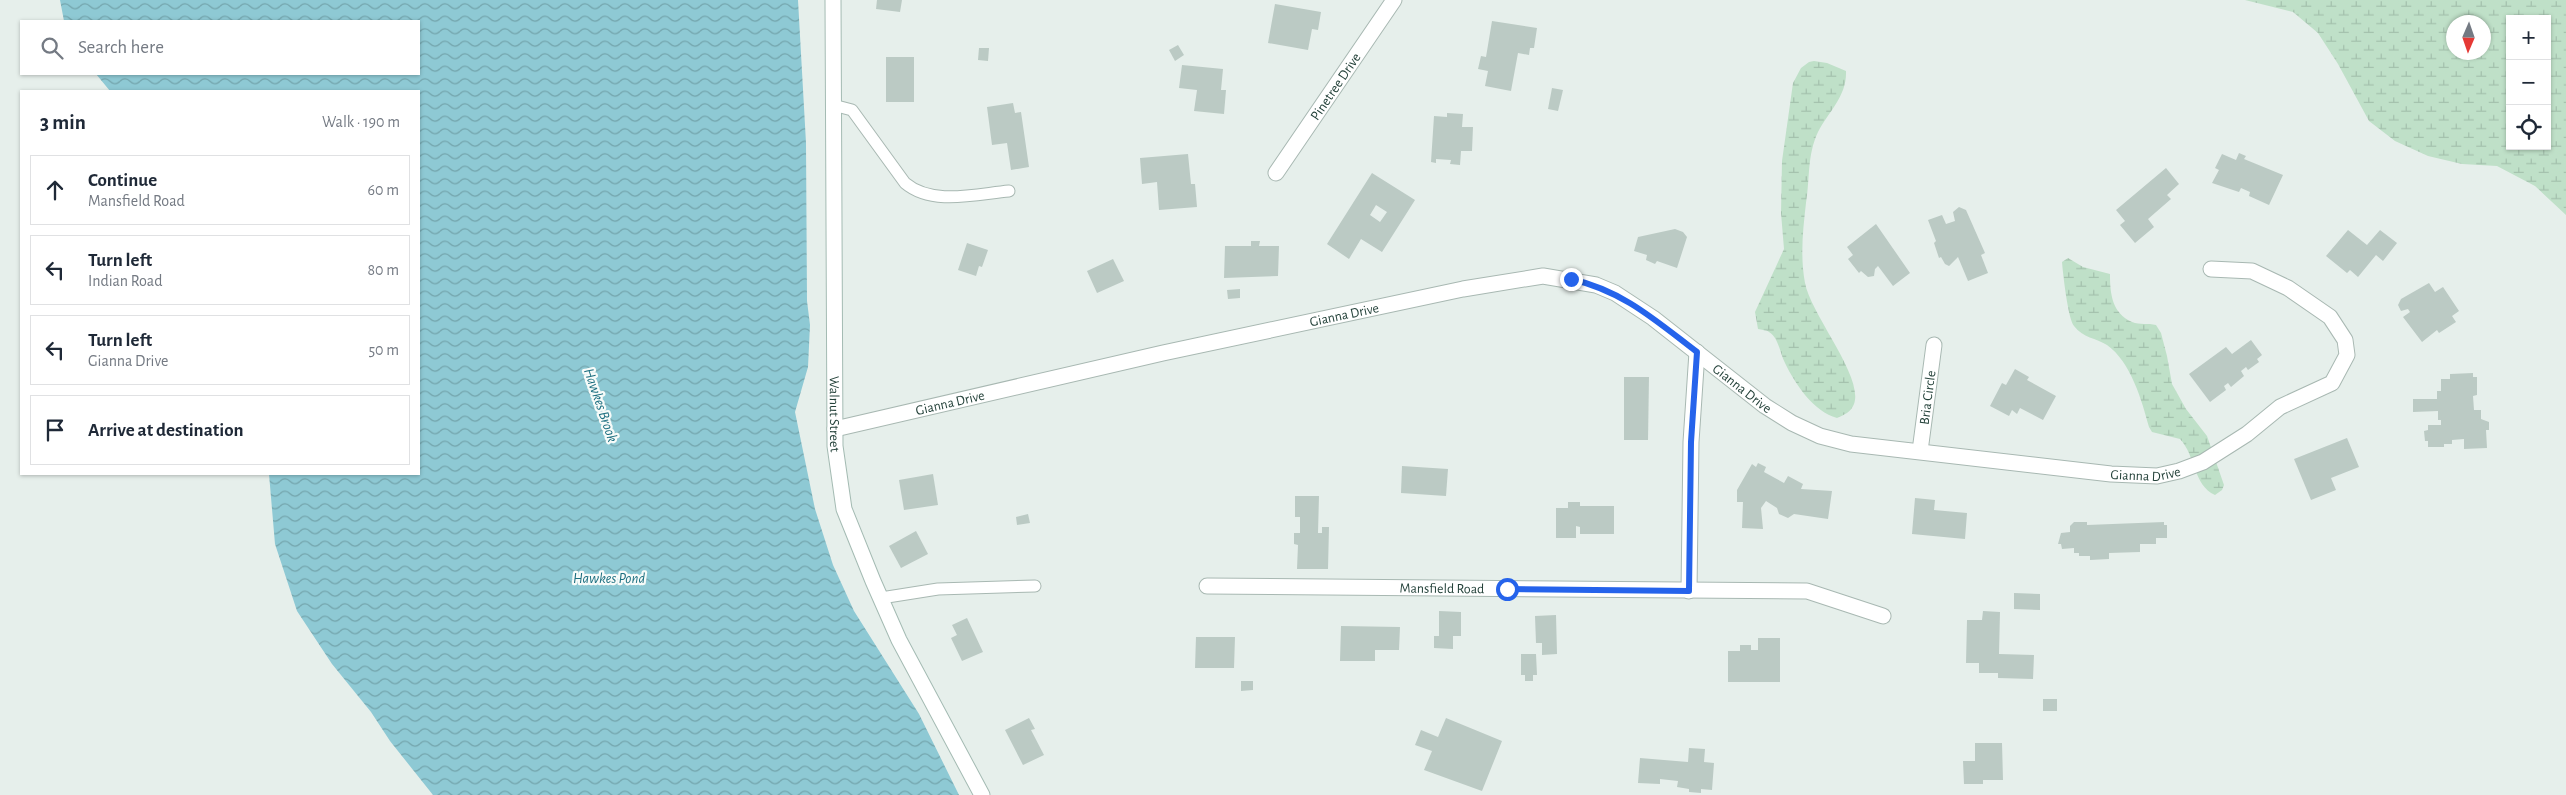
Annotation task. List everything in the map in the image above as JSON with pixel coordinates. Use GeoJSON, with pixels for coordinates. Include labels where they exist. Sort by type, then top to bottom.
{"type":"FeatureCollection","features":[{"type":"Feature","properties":{"kind":"street","name":"Walnut Street"},"geometry":{"type":"LineString","coordinates":[[833,0],[835,429],[844,509],[899,640],[982,795]]}},
{"type":"Feature","properties":{"kind":"street","name":"Pinetree Drive"},"geometry":{"type":"LineString","coordinates":[[1276,173],[1394,0]]}},
{"type":"Feature","properties":{"kind":"street","name":"Gianna Drive"},"geometry":{"type":"LineString","coordinates":[[835,429],[1173,351],[1463,289],[1543,276],[1588,283],[1614,293],[1697,352],[1765,406],[1792,424],[1820,436],[1851,444],[2111,474],[2157,476],[2179,471],[2203,462],[2247,434],[2280,407],[2332,382],[2347,355],[2345,340],[2330,317],[2288,288],[2252,270],[2211,269]]}},
{"type":"Feature","properties":{"kind":"street","name":"Bria Circle"},"geometry":{"type":"LineString","coordinates":[[1920,451],[1934,346]]}},
{"type":"Feature","properties":{"kind":"street"},"geometry":{"type":"LineString","coordinates":[[1689,591],[1691,442],[1697,352]]}},
{"type":"Feature","properties":{"kind":"street","name":"Mansfield Road"},"geometry":{"type":"LineString","coordinates":[[1207,586],[1807,591],[1883,616]]}},
{"type":"Feature","properties":{"kind":"lane"},"geometry":{"type":"LineString","coordinates":[[833,105],[852,110],[905,183],[914,191],[929,196],[1009,191]]}},
{"type":"Feature","properties":{"kind":"lane"},"geometry":{"type":"LineString","coordinates":[[881,598],[938,589],[1035,586]]}},
{"type":"Feature","properties":{"kind":"green space"},"geometry":{"type":"Polygon","coordinates":[[[2245,0],[2566,0],[2566,215],[2535,186],[2497,166],[2462,164],[2428,156],[2395,141],[2369,121],[2338,64],[2318,33],[2293,12],[2245,0]]]}},
{"type":"Feature","properties":{"kind":"green space"},"geometry":{"type":"Polygon","coordinates":[[[1814,61],[1827,63],[1846,71],[1844,88],[1814,141],[1809,167],[1802,243],[1803,273],[1809,296],[1844,362],[1855,392],[1854,404],[1851,409],[1837,418],[1821,410],[1806,396],[1794,380],[1775,338],[1768,331],[1758,329],[1755,312],[1784,249],[1781,213],[1782,161],[1793,83],[1801,68],[1814,61]]]}},
{"type":"Feature","properties":{"kind":"green space"},"geometry":{"type":"Polygon","coordinates":[[[2068,258],[2083,267],[2110,274],[2112,296],[2120,314],[2132,322],[2156,325],[2161,333],[2172,384],[2186,409],[2207,436],[2224,485],[2222,490],[2215,495],[2202,484],[2180,439],[2152,432],[2134,383],[2123,361],[2107,345],[2081,333],[2074,326],[2068,306],[2062,262],[2068,258]]]}},
{"type":"Feature","properties":{"kind":"water","name":"Hawkes Pond"},"geometry":{"type":"Polygon","coordinates":[[[60,0],[798,0],[806,143],[807,301],[810,325],[808,367],[795,412],[815,509],[833,565],[854,611],[919,714],[959,795],[433,795],[390,741],[371,712],[332,664],[297,611],[275,544],[269,475],[420,475],[420,90],[109,90],[97,75],[420,75],[420,20],[64,20],[60,0]]]}},
{"type":"Feature","properties":{"kind":"building"},"geometry":{"type":"Polygon","coordinates":[[[877,0],[902,0],[900,12],[876,9],[877,0]]]}},
{"type":"Feature","properties":{"kind":"building"},"geometry":{"type":"Polygon","coordinates":[[[1275,4],[1321,12],[1318,30],[1312,29],[1308,50],[1268,43],[1275,4]]]}},
{"type":"Feature","properties":{"kind":"building"},"geometry":{"type":"Polygon","coordinates":[[[1492,21],[1537,28],[1534,48],[1530,48],[1529,55],[1518,53],[1511,91],[1485,86],[1488,71],[1478,69],[1481,56],[1486,57],[1492,21]]]}},
{"type":"Feature","properties":{"kind":"building"},"geometry":{"type":"Polygon","coordinates":[[[1178,45],[1184,55],[1175,61],[1169,50],[1178,45]]]}},
{"type":"Feature","properties":{"kind":"building"},"geometry":{"type":"Polygon","coordinates":[[[979,48],[989,48],[988,61],[978,60],[979,48]]]}},
{"type":"Feature","properties":{"kind":"building"},"geometry":{"type":"Polygon","coordinates":[[[886,57],[914,57],[914,102],[886,102],[886,57]]]}},
{"type":"Feature","properties":{"kind":"building"},"geometry":{"type":"Polygon","coordinates":[[[1182,65],[1223,69],[1221,90],[1226,90],[1224,114],[1194,111],[1197,90],[1179,88],[1182,65]]]}},
{"type":"Feature","properties":{"kind":"building"},"geometry":{"type":"Polygon","coordinates":[[[1552,88],[1563,90],[1558,111],[1548,109],[1552,88]]]}},
{"type":"Feature","properties":{"kind":"building"},"geometry":{"type":"Polygon","coordinates":[[[1013,103],[1015,113],[1021,112],[1029,167],[1011,170],[1007,143],[992,145],[987,107],[1013,103]]]}},
{"type":"Feature","properties":{"kind":"building"},"geometry":{"type":"Polygon","coordinates":[[[1447,113],[1463,114],[1462,127],[1473,127],[1472,151],[1461,151],[1460,165],[1450,164],[1451,160],[1436,159],[1436,163],[1431,162],[1434,116],[1447,117],[1447,113]]]}},
{"type":"Feature","properties":{"kind":"building"},"geometry":{"type":"Polygon","coordinates":[[[2239,153],[2246,156],[2244,159],[2283,175],[2269,205],[2249,196],[2250,192],[2241,188],[2239,192],[2212,183],[2219,170],[2215,168],[2222,154],[2236,160],[2239,153]]]}},
{"type":"Feature","properties":{"kind":"building"},"geometry":{"type":"Polygon","coordinates":[[[1188,154],[1191,184],[1195,184],[1197,207],[1159,210],[1157,182],[1142,184],[1140,158],[1188,154]]]}},
{"type":"Feature","properties":{"kind":"building"},"geometry":{"type":"Polygon","coordinates":[[[2166,168],[2179,184],[2167,195],[2171,199],[2148,219],[2154,227],[2135,243],[2120,225],[2125,221],[2116,210],[2166,168]]]}},
{"type":"Feature","properties":{"kind":"building"},"geometry":{"type":"Polygon","coordinates":[[[1372,173],[1415,200],[1382,252],[1361,239],[1349,259],[1327,244],[1372,173]],[[1376,205],[1370,215],[1380,222],[1387,212],[1376,205]]]}},
{"type":"Feature","properties":{"kind":"building"},"geometry":{"type":"Polygon","coordinates":[[[1959,207],[1966,210],[1985,253],[1981,255],[1988,273],[1968,281],[1958,257],[1949,266],[1945,264],[1941,257],[1939,258],[1934,243],[1936,241],[1928,220],[1942,215],[1946,224],[1955,221],[1953,212],[1959,207]]]}},
{"type":"Feature","properties":{"kind":"building"},"geometry":{"type":"Polygon","coordinates":[[[1876,224],[1910,273],[1893,286],[1878,266],[1875,269],[1874,276],[1868,277],[1861,271],[1859,273],[1848,259],[1853,255],[1847,247],[1876,224]]]}},
{"type":"Feature","properties":{"kind":"building"},"geometry":{"type":"Polygon","coordinates":[[[1675,229],[1683,232],[1687,237],[1677,268],[1657,261],[1655,264],[1646,260],[1647,255],[1634,251],[1638,237],[1675,229]]]}},
{"type":"Feature","properties":{"kind":"building"},"geometry":{"type":"Polygon","coordinates":[[[2348,230],[2367,245],[2380,230],[2397,243],[2383,261],[2376,255],[2358,277],[2350,270],[2347,273],[2326,256],[2348,230]]]}},
{"type":"Feature","properties":{"kind":"building"},"geometry":{"type":"Polygon","coordinates":[[[1251,241],[1260,241],[1259,246],[1279,246],[1278,276],[1224,278],[1225,246],[1251,246],[1251,241]]]}},
{"type":"Feature","properties":{"kind":"building"},"geometry":{"type":"Polygon","coordinates":[[[967,243],[988,250],[982,267],[979,266],[976,276],[958,270],[967,243]]]}},
{"type":"Feature","properties":{"kind":"building"},"geometry":{"type":"Polygon","coordinates":[[[1113,259],[1124,281],[1097,293],[1087,271],[1113,259]]]}},
{"type":"Feature","properties":{"kind":"building"},"geometry":{"type":"Polygon","coordinates":[[[2429,283],[2435,292],[2443,287],[2459,311],[2452,316],[2456,322],[2439,333],[2437,330],[2422,342],[2403,317],[2410,312],[2408,309],[2401,311],[2398,305],[2401,299],[2429,283]]]}},
{"type":"Feature","properties":{"kind":"building"},"geometry":{"type":"Polygon","coordinates":[[[1240,289],[1240,298],[1228,299],[1227,290],[1240,289]]]}},
{"type":"Feature","properties":{"kind":"building"},"geometry":{"type":"Polygon","coordinates":[[[2251,340],[2262,355],[2257,359],[2259,362],[2248,370],[2246,367],[2241,371],[2244,376],[2231,387],[2228,383],[2224,386],[2226,390],[2210,402],[2189,374],[2226,347],[2232,354],[2251,340]]]}},
{"type":"Feature","properties":{"kind":"building"},"geometry":{"type":"Polygon","coordinates":[[[2015,369],[2029,377],[2027,380],[2056,396],[2043,420],[2020,408],[2017,414],[2012,410],[2009,416],[1990,406],[2002,383],[2006,385],[2015,369]]]}},
{"type":"Feature","properties":{"kind":"building"},"geometry":{"type":"Polygon","coordinates":[[[2473,373],[2473,377],[2477,377],[2477,395],[2473,396],[2474,410],[2481,410],[2481,419],[2489,422],[2489,430],[2486,430],[2487,448],[2464,449],[2464,439],[2452,440],[2452,444],[2444,444],[2444,447],[2428,447],[2424,431],[2428,430],[2428,425],[2441,425],[2441,420],[2438,420],[2438,411],[2413,412],[2413,399],[2437,399],[2437,391],[2441,391],[2441,379],[2450,379],[2450,374],[2473,373]]]}},
{"type":"Feature","properties":{"kind":"building"},"geometry":{"type":"Polygon","coordinates":[[[1624,377],[1649,377],[1648,440],[1624,440],[1624,377]]]}},
{"type":"Feature","properties":{"kind":"building"},"geometry":{"type":"Polygon","coordinates":[[[2347,438],[2359,467],[2331,478],[2336,490],[2311,500],[2294,459],[2347,438]]]}},
{"type":"Feature","properties":{"kind":"building"},"geometry":{"type":"Polygon","coordinates":[[[1758,463],[1766,467],[1764,472],[1784,483],[1788,476],[1803,484],[1801,489],[1832,491],[1828,519],[1794,514],[1788,518],[1779,514],[1777,508],[1766,501],[1761,508],[1763,529],[1742,528],[1743,502],[1737,502],[1737,490],[1752,464],[1756,467],[1758,463]]]}},
{"type":"Feature","properties":{"kind":"building"},"geometry":{"type":"Polygon","coordinates":[[[1402,466],[1448,469],[1446,496],[1401,493],[1402,466]]]}},
{"type":"Feature","properties":{"kind":"building"},"geometry":{"type":"Polygon","coordinates":[[[933,474],[938,505],[904,510],[899,480],[933,474]]]}},
{"type":"Feature","properties":{"kind":"building"},"geometry":{"type":"Polygon","coordinates":[[[1295,496],[1319,496],[1318,533],[1322,533],[1322,527],[1329,527],[1328,569],[1297,569],[1298,545],[1294,544],[1294,533],[1300,533],[1300,517],[1295,517],[1295,496]]]}},
{"type":"Feature","properties":{"kind":"building"},"geometry":{"type":"Polygon","coordinates":[[[1915,498],[1935,500],[1934,510],[1967,513],[1965,539],[1912,534],[1915,498]]]}},
{"type":"Feature","properties":{"kind":"building"},"geometry":{"type":"Polygon","coordinates":[[[1568,502],[1580,502],[1580,506],[1614,506],[1614,534],[1580,534],[1580,527],[1576,526],[1576,538],[1556,538],[1556,508],[1568,508],[1568,502]]]}},
{"type":"Feature","properties":{"kind":"building"},"geometry":{"type":"Polygon","coordinates":[[[1028,514],[1030,523],[1017,525],[1016,517],[1028,514]]]}},
{"type":"Feature","properties":{"kind":"building"},"geometry":{"type":"Polygon","coordinates":[[[2074,522],[2087,522],[2087,525],[2164,522],[2164,525],[2167,525],[2167,538],[2156,538],[2156,544],[2140,544],[2140,552],[2109,553],[2109,559],[2090,560],[2090,556],[2079,556],[2079,553],[2074,553],[2074,548],[2062,549],[2061,544],[2058,544],[2061,533],[2070,532],[2070,526],[2074,522]]]}},
{"type":"Feature","properties":{"kind":"building"},"geometry":{"type":"Polygon","coordinates":[[[916,531],[928,554],[901,568],[889,546],[916,531]]]}},
{"type":"Feature","properties":{"kind":"building"},"geometry":{"type":"Polygon","coordinates":[[[2014,593],[2040,594],[2040,610],[2014,609],[2014,593]]]}},
{"type":"Feature","properties":{"kind":"building"},"geometry":{"type":"Polygon","coordinates":[[[1439,611],[1461,612],[1461,636],[1453,636],[1453,649],[1434,648],[1434,636],[1439,636],[1439,611]]]}},
{"type":"Feature","properties":{"kind":"building"},"geometry":{"type":"Polygon","coordinates":[[[1983,611],[2000,612],[1999,654],[2034,655],[2033,679],[1998,678],[1998,673],[1979,673],[1979,663],[1966,663],[1967,620],[1982,620],[1983,611]]]}},
{"type":"Feature","properties":{"kind":"building"},"geometry":{"type":"Polygon","coordinates":[[[1556,615],[1557,654],[1542,655],[1542,643],[1536,643],[1535,616],[1556,615]]]}},
{"type":"Feature","properties":{"kind":"building"},"geometry":{"type":"Polygon","coordinates":[[[967,618],[983,652],[962,661],[951,638],[957,635],[952,625],[967,618]]]}},
{"type":"Feature","properties":{"kind":"building"},"geometry":{"type":"Polygon","coordinates":[[[1341,626],[1400,627],[1399,650],[1375,650],[1375,661],[1340,661],[1341,626]]]}},
{"type":"Feature","properties":{"kind":"building"},"geometry":{"type":"Polygon","coordinates":[[[1196,637],[1235,637],[1234,668],[1195,668],[1196,637]]]}},
{"type":"Feature","properties":{"kind":"building"},"geometry":{"type":"Polygon","coordinates":[[[1758,638],[1780,638],[1780,682],[1728,682],[1728,651],[1740,651],[1740,645],[1751,645],[1751,650],[1758,650],[1758,638]]]}},
{"type":"Feature","properties":{"kind":"building"},"geometry":{"type":"Polygon","coordinates":[[[1521,654],[1536,654],[1537,675],[1533,675],[1533,681],[1525,681],[1525,675],[1521,675],[1521,654]]]}},
{"type":"Feature","properties":{"kind":"building"},"geometry":{"type":"Polygon","coordinates":[[[1241,681],[1253,681],[1253,690],[1241,691],[1241,681]]]}},
{"type":"Feature","properties":{"kind":"building"},"geometry":{"type":"Polygon","coordinates":[[[2043,699],[2057,699],[2057,711],[2043,711],[2043,699]]]}},
{"type":"Feature","properties":{"kind":"building"},"geometry":{"type":"Polygon","coordinates":[[[1029,718],[1035,729],[1031,730],[1044,755],[1023,765],[1005,730],[1029,718]]]}},
{"type":"Feature","properties":{"kind":"building"},"geometry":{"type":"Polygon","coordinates":[[[1446,718],[1502,741],[1482,791],[1424,770],[1432,751],[1415,745],[1421,730],[1438,737],[1446,718]]]}},
{"type":"Feature","properties":{"kind":"building"},"geometry":{"type":"Polygon","coordinates":[[[1975,743],[2002,743],[2003,780],[1983,780],[1983,784],[1964,784],[1963,761],[1975,761],[1975,743]]]}},
{"type":"Feature","properties":{"kind":"building"},"geometry":{"type":"Polygon","coordinates":[[[1689,748],[1705,749],[1704,762],[1714,763],[1712,790],[1701,789],[1701,793],[1689,792],[1689,789],[1677,787],[1678,781],[1660,779],[1660,784],[1638,783],[1640,758],[1688,762],[1689,748]]]}},
{"type":"Feature","properties":{"kind":"route"},"geometry":{"type":"LineString","coordinates":[[1507,589],[1689,591],[1691,442],[1697,352],[1653,318],[1614,293],[1596,285],[1571,279]]}},
{"type":"Feature","properties":{"kind":"water label","name":"Hawkes Brook"},"geometry":{"type":"Point","coordinates":[601,405]}}]}
